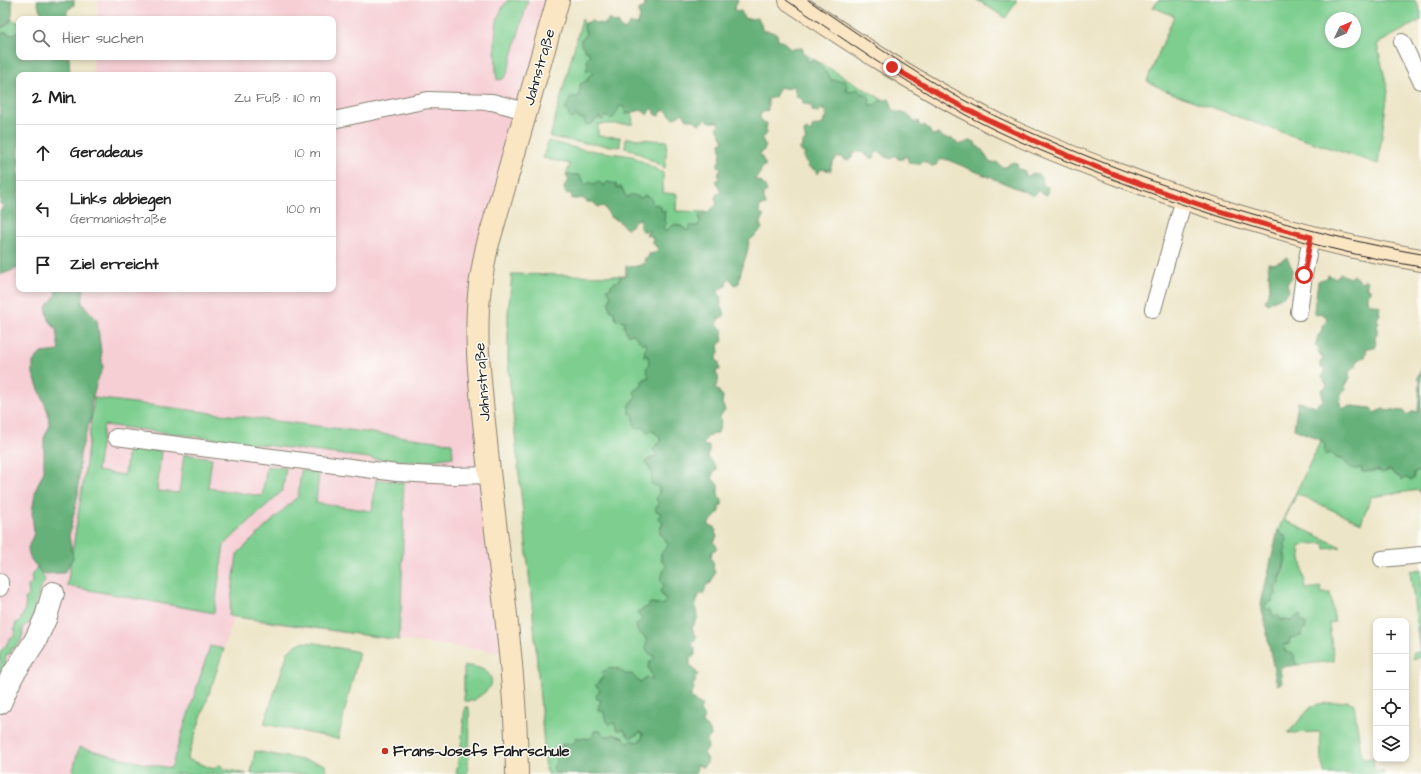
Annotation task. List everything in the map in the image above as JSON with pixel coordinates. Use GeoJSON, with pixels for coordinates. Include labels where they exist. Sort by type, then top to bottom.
{"type":"FeatureCollection","features":[{"type":"Feature","properties":{"kind":"main road","name":"Jahnstraße"},"geometry":{"type":"LineString","coordinates":[[517,774],[516,735],[512,686],[479,358],[480,286],[487,247],[558,0]]}},
{"type":"Feature","properties":{"kind":"main road"},"geometry":{"type":"LineString","coordinates":[[790,0],[892,67],[983,118],[1081,161],[1184,199],[1260,223],[1349,246],[1421,260]]}},
{"type":"Feature","properties":{"kind":"street"},"geometry":{"type":"LineString","coordinates":[[0,703],[12,676],[28,653],[40,630],[53,593]]}},
{"type":"Feature","properties":{"kind":"lane"},"geometry":{"type":"LineString","coordinates":[[1402,42],[1421,81]]}},
{"type":"Feature","properties":{"kind":"lane"},"geometry":{"type":"LineString","coordinates":[[336,119],[428,100],[492,102],[526,111]]}},
{"type":"Feature","properties":{"kind":"lane"},"geometry":{"type":"LineString","coordinates":[[1153,309],[1184,199]]}},
{"type":"Feature","properties":{"kind":"lane"},"geometry":{"type":"LineString","coordinates":[[1299,312],[1311,237]]}},
{"type":"Feature","properties":{"kind":"lane"},"geometry":{"type":"LineString","coordinates":[[116,437],[397,474],[453,476],[490,475]]}},
{"type":"Feature","properties":{"kind":"lane"},"geometry":{"type":"LineString","coordinates":[[1382,559],[1421,555]]}},
{"type":"Feature","properties":{"kind":"lane"},"geometry":{"type":"LineString","coordinates":[[0,582],[0,588]]}},
{"type":"Feature","properties":{"kind":"shaded area"},"geometry":{"type":"Polygon","coordinates":[[[98,0],[559,0],[482,271],[509,653],[268,623],[234,617],[182,774],[0,774],[0,90],[16,91],[16,292],[336,292],[336,72],[92,72],[94,60],[336,60],[336,16],[97,16],[98,0]]]}},
{"type":"Feature","properties":{"kind":"green space"},"geometry":{"type":"Polygon","coordinates":[[[0,0],[12,0],[12,17],[8,23],[0,28],[0,0]]]}},
{"type":"Feature","properties":{"kind":"green space"},"geometry":{"type":"Polygon","coordinates":[[[37,0],[74,0],[74,5],[67,11],[67,16],[43,16],[37,0]]]}},
{"type":"Feature","properties":{"kind":"green space"},"geometry":{"type":"Polygon","coordinates":[[[508,0],[528,0],[507,74],[503,79],[497,80],[495,45],[496,26],[502,8],[508,0]]]}},
{"type":"Feature","properties":{"kind":"green space"},"geometry":{"type":"Polygon","coordinates":[[[649,0],[738,0],[734,9],[736,12],[741,11],[744,18],[757,18],[761,23],[762,30],[777,34],[778,39],[786,44],[789,49],[802,48],[806,61],[816,61],[825,71],[824,73],[828,73],[831,80],[845,81],[847,86],[846,90],[849,92],[857,89],[861,93],[868,95],[870,100],[869,105],[875,105],[879,101],[889,99],[895,112],[906,114],[914,123],[918,121],[920,127],[924,125],[928,128],[932,135],[939,134],[944,138],[953,139],[959,145],[970,141],[975,142],[976,146],[983,151],[991,163],[997,162],[1002,167],[1006,167],[1014,162],[1017,164],[1018,169],[1024,170],[1027,177],[1033,173],[1039,175],[1045,186],[1048,187],[1047,195],[1038,190],[1036,194],[1033,195],[948,160],[941,160],[936,165],[932,166],[923,161],[919,164],[909,163],[906,155],[903,159],[898,159],[895,155],[891,159],[880,152],[876,152],[874,158],[869,158],[862,152],[854,153],[847,161],[842,157],[837,157],[831,166],[831,171],[822,169],[817,174],[815,170],[808,167],[808,164],[803,158],[805,153],[801,152],[799,149],[803,146],[801,145],[806,140],[804,133],[805,130],[812,131],[812,127],[823,124],[824,119],[827,117],[825,111],[820,109],[818,112],[812,111],[812,106],[803,103],[803,100],[796,96],[794,85],[787,89],[780,87],[775,97],[768,99],[768,110],[761,113],[760,118],[764,123],[767,123],[767,134],[762,139],[766,146],[760,154],[766,165],[762,168],[755,181],[760,181],[765,186],[767,191],[763,195],[766,205],[760,206],[760,213],[764,216],[760,224],[762,229],[749,241],[739,283],[735,285],[729,278],[726,286],[718,290],[718,293],[722,297],[720,306],[725,313],[724,316],[718,319],[717,325],[723,330],[723,341],[718,345],[719,352],[716,360],[719,362],[720,370],[717,370],[716,373],[719,380],[714,389],[717,389],[720,393],[719,394],[723,396],[722,404],[725,411],[720,416],[721,422],[718,433],[708,436],[703,443],[705,446],[709,446],[708,457],[716,466],[717,470],[713,473],[712,478],[718,485],[718,495],[722,500],[722,505],[719,507],[719,513],[709,523],[709,526],[714,527],[717,536],[714,542],[717,547],[712,551],[711,558],[714,564],[713,567],[715,573],[711,583],[706,585],[704,593],[699,595],[695,608],[698,614],[692,628],[697,636],[692,644],[695,649],[695,655],[690,659],[690,665],[698,675],[694,677],[696,681],[693,685],[694,690],[691,694],[691,699],[702,705],[700,711],[705,718],[702,723],[710,730],[711,736],[707,740],[708,749],[704,753],[708,760],[703,767],[696,765],[697,771],[695,774],[557,774],[553,767],[557,762],[555,755],[561,750],[560,746],[564,744],[573,744],[576,740],[575,737],[589,739],[594,734],[594,731],[600,731],[605,736],[612,736],[613,734],[624,738],[628,743],[632,740],[637,742],[642,739],[643,734],[640,732],[630,738],[623,729],[618,731],[614,723],[609,724],[603,711],[598,710],[601,700],[597,699],[596,696],[600,690],[595,685],[603,678],[602,672],[612,668],[625,674],[632,674],[641,683],[646,677],[652,680],[648,667],[650,662],[655,657],[648,652],[645,647],[647,643],[646,638],[637,631],[636,625],[642,619],[638,614],[639,611],[649,606],[650,603],[663,605],[666,601],[660,591],[664,586],[660,579],[664,569],[667,567],[661,559],[661,553],[666,549],[668,544],[660,534],[660,529],[663,523],[658,518],[661,513],[655,509],[660,503],[658,503],[656,498],[659,493],[659,487],[651,484],[651,472],[645,462],[657,455],[653,449],[660,441],[660,437],[655,432],[651,431],[648,434],[642,426],[639,429],[635,428],[633,414],[629,413],[629,406],[636,396],[634,392],[642,386],[642,381],[649,377],[646,368],[649,365],[648,356],[644,356],[645,349],[647,347],[646,343],[642,343],[633,334],[628,335],[624,327],[625,321],[616,320],[614,312],[610,310],[609,302],[611,295],[606,289],[611,288],[611,285],[619,280],[621,276],[626,275],[626,266],[640,265],[645,262],[644,259],[648,258],[649,254],[654,253],[658,249],[653,243],[652,236],[646,235],[649,231],[642,231],[640,228],[640,218],[627,229],[619,221],[611,218],[604,206],[598,207],[593,202],[587,202],[582,198],[572,199],[571,193],[567,194],[564,190],[565,185],[569,181],[566,175],[579,175],[585,185],[590,182],[593,184],[599,182],[604,186],[607,182],[616,184],[617,188],[621,187],[627,198],[629,195],[634,195],[641,198],[644,195],[650,197],[653,205],[656,204],[661,206],[661,211],[665,211],[664,221],[667,223],[663,227],[666,231],[675,224],[683,227],[685,230],[689,230],[690,226],[698,226],[700,222],[699,214],[706,214],[717,204],[715,198],[716,195],[721,192],[716,181],[719,179],[718,175],[721,168],[718,166],[721,151],[720,143],[724,141],[717,127],[719,125],[718,122],[710,122],[706,119],[699,124],[694,120],[688,120],[682,113],[673,118],[665,110],[661,112],[659,116],[655,114],[655,111],[651,108],[647,115],[642,110],[625,114],[624,107],[620,106],[614,117],[610,119],[606,116],[602,121],[600,117],[592,124],[586,125],[584,119],[579,119],[577,115],[573,119],[570,118],[568,115],[569,113],[566,111],[571,97],[578,97],[580,95],[578,92],[581,89],[580,84],[588,80],[588,77],[593,73],[590,70],[586,71],[588,64],[586,60],[590,54],[581,45],[581,39],[585,37],[586,33],[584,29],[585,23],[592,21],[597,24],[599,23],[605,25],[610,19],[615,23],[618,22],[620,27],[625,30],[630,23],[635,25],[638,24],[640,17],[638,10],[645,7],[644,2],[649,0]]]}},
{"type":"Feature","properties":{"kind":"green space"},"geometry":{"type":"Polygon","coordinates":[[[977,0],[1017,0],[1006,18],[977,0]]]}},
{"type":"Feature","properties":{"kind":"green space"},"geometry":{"type":"Polygon","coordinates":[[[1158,0],[1415,0],[1421,12],[1421,20],[1377,44],[1388,91],[1378,164],[1284,133],[1166,91],[1147,81],[1174,16],[1153,7],[1158,0]]]}},
{"type":"Feature","properties":{"kind":"green space"},"geometry":{"type":"Polygon","coordinates":[[[12,19],[16,21],[16,33],[12,35],[5,32],[0,35],[0,28],[8,25],[12,19]]]}},
{"type":"Feature","properties":{"kind":"green space"},"geometry":{"type":"Polygon","coordinates":[[[582,19],[586,33],[584,50],[590,54],[587,71],[590,70],[593,73],[585,82],[580,84],[580,95],[575,98],[576,115],[584,119],[586,124],[592,124],[595,120],[606,116],[620,106],[624,106],[625,114],[632,113],[633,124],[598,124],[598,136],[620,137],[620,147],[576,142],[550,137],[582,19]]]}},
{"type":"Feature","properties":{"kind":"green space"},"geometry":{"type":"Polygon","coordinates":[[[4,33],[12,35],[16,33],[16,60],[69,60],[70,72],[16,72],[16,269],[0,275],[0,211],[4,205],[0,204],[0,35],[4,33]]]}},
{"type":"Feature","properties":{"kind":"green space"},"geometry":{"type":"Polygon","coordinates":[[[805,54],[883,100],[879,101],[875,105],[869,105],[866,94],[861,93],[857,89],[849,92],[837,81],[831,80],[828,73],[824,73],[810,62],[806,61],[805,54]]]}},
{"type":"Feature","properties":{"kind":"green space"},"geometry":{"type":"Polygon","coordinates":[[[626,138],[667,141],[665,168],[633,150],[625,148],[626,138]]]}},
{"type":"Feature","properties":{"kind":"green space"},"geometry":{"type":"Polygon","coordinates":[[[548,141],[580,149],[632,156],[663,173],[663,193],[677,194],[676,211],[708,212],[699,224],[691,230],[687,230],[675,224],[666,231],[662,227],[665,216],[648,201],[637,197],[627,199],[621,187],[585,185],[579,175],[566,175],[570,164],[543,158],[548,141]]]}},
{"type":"Feature","properties":{"kind":"green space"},"geometry":{"type":"Polygon","coordinates":[[[1287,258],[1293,270],[1291,274],[1292,278],[1287,283],[1289,291],[1285,295],[1268,304],[1265,301],[1270,289],[1268,263],[1274,264],[1287,258]]]}},
{"type":"Feature","properties":{"kind":"green space"},"geometry":{"type":"Polygon","coordinates":[[[512,274],[621,276],[619,280],[611,285],[609,302],[617,320],[625,321],[638,340],[646,343],[647,347],[644,356],[648,355],[649,361],[649,377],[645,378],[643,386],[636,389],[636,396],[629,406],[635,419],[634,425],[648,429],[660,437],[660,441],[656,445],[657,455],[650,458],[646,462],[659,487],[663,523],[660,529],[660,534],[668,544],[666,549],[661,553],[661,559],[667,567],[663,573],[664,587],[660,591],[666,601],[663,605],[653,603],[643,610],[642,619],[636,625],[646,638],[648,652],[655,657],[650,662],[648,667],[652,680],[641,683],[625,674],[618,668],[595,685],[600,690],[599,694],[606,720],[619,727],[630,738],[640,731],[643,734],[642,739],[637,742],[628,743],[624,738],[613,734],[612,736],[605,736],[600,731],[594,731],[594,734],[589,739],[585,738],[576,740],[573,744],[564,744],[560,746],[561,750],[555,755],[557,762],[555,764],[554,771],[557,774],[547,774],[546,770],[533,615],[508,363],[508,314],[512,274]]]}},
{"type":"Feature","properties":{"kind":"green space"},"geometry":{"type":"Polygon","coordinates":[[[1341,274],[1349,278],[1353,275],[1361,282],[1365,280],[1368,281],[1366,288],[1370,289],[1370,293],[1367,296],[1367,301],[1369,304],[1380,306],[1380,314],[1377,319],[1379,323],[1377,326],[1377,335],[1375,337],[1376,347],[1367,348],[1365,357],[1357,360],[1356,366],[1349,372],[1350,379],[1345,386],[1346,389],[1341,394],[1340,404],[1343,408],[1352,406],[1371,408],[1374,413],[1383,409],[1404,411],[1407,415],[1414,411],[1418,412],[1420,383],[1417,378],[1421,370],[1421,472],[1414,472],[1414,479],[1410,480],[1406,478],[1402,480],[1389,470],[1382,473],[1377,470],[1362,472],[1361,468],[1351,468],[1344,460],[1336,458],[1330,453],[1326,455],[1324,452],[1325,446],[1321,440],[1294,429],[1298,402],[1317,406],[1318,403],[1322,402],[1323,398],[1321,390],[1327,385],[1322,377],[1325,368],[1321,368],[1320,362],[1323,359],[1318,351],[1320,348],[1315,346],[1318,336],[1322,330],[1322,325],[1325,324],[1327,317],[1320,313],[1316,314],[1314,311],[1318,281],[1327,278],[1328,275],[1335,278],[1341,274]]]}},
{"type":"Feature","properties":{"kind":"green space"},"geometry":{"type":"Polygon","coordinates":[[[56,292],[84,292],[82,303],[97,320],[103,368],[97,381],[91,404],[91,417],[80,454],[78,494],[69,536],[73,558],[64,573],[42,574],[30,558],[28,548],[34,533],[32,511],[36,489],[44,471],[44,438],[49,427],[48,412],[33,374],[33,362],[41,353],[59,351],[56,329],[49,320],[46,307],[56,295],[56,292]]]}},
{"type":"Feature","properties":{"kind":"green space"},"geometry":{"type":"Polygon","coordinates":[[[94,398],[452,443],[453,457],[422,462],[376,459],[104,425],[97,471],[125,475],[128,447],[161,451],[157,491],[179,493],[184,454],[212,458],[208,488],[262,496],[267,466],[286,468],[282,491],[224,545],[214,613],[67,586],[85,470],[94,398]]]}},
{"type":"Feature","properties":{"kind":"green space"},"geometry":{"type":"Polygon","coordinates":[[[1321,440],[1330,453],[1336,458],[1344,460],[1355,469],[1361,468],[1363,472],[1386,472],[1389,470],[1397,476],[1403,478],[1414,475],[1413,472],[1421,472],[1421,494],[1419,490],[1371,497],[1361,523],[1297,494],[1284,520],[1341,547],[1325,549],[1324,543],[1299,545],[1306,589],[1321,587],[1321,593],[1330,593],[1335,622],[1329,623],[1334,661],[1297,665],[1285,651],[1284,643],[1289,644],[1290,638],[1301,621],[1296,616],[1294,620],[1289,621],[1274,617],[1270,608],[1268,610],[1264,607],[1276,592],[1275,587],[1284,568],[1284,545],[1281,534],[1278,530],[1321,440]]]}},
{"type":"Feature","properties":{"kind":"green space"},"geometry":{"type":"Polygon","coordinates":[[[301,470],[319,473],[316,503],[372,511],[376,479],[404,483],[399,640],[229,616],[237,554],[298,496],[301,470]]]}},
{"type":"Feature","properties":{"kind":"green space"},"geometry":{"type":"Polygon","coordinates":[[[1278,530],[1282,535],[1286,536],[1286,550],[1284,552],[1286,560],[1283,567],[1284,571],[1280,577],[1280,583],[1275,587],[1276,595],[1273,596],[1272,602],[1269,602],[1265,607],[1268,610],[1270,608],[1274,617],[1277,614],[1281,620],[1289,621],[1300,614],[1301,621],[1306,625],[1305,629],[1302,630],[1301,636],[1290,638],[1289,644],[1284,644],[1285,652],[1293,654],[1297,665],[1280,667],[1282,683],[1277,685],[1261,604],[1278,530]]]}},
{"type":"Feature","properties":{"kind":"green space"},"geometry":{"type":"Polygon","coordinates":[[[37,567],[45,580],[39,591],[32,618],[29,623],[23,627],[21,640],[17,646],[11,649],[12,654],[6,654],[5,666],[2,672],[0,672],[0,651],[5,647],[10,638],[13,637],[16,632],[14,629],[16,623],[19,622],[22,617],[25,608],[25,598],[29,595],[28,586],[32,583],[31,576],[37,567]]]}},
{"type":"Feature","properties":{"kind":"green space"},"geometry":{"type":"Polygon","coordinates":[[[1421,569],[1421,657],[1413,659],[1413,653],[1420,652],[1410,571],[1421,569]]]}},
{"type":"Feature","properties":{"kind":"green space"},"geometry":{"type":"Polygon","coordinates":[[[302,642],[316,643],[358,652],[338,739],[264,724],[288,652],[302,642]]]}},
{"type":"Feature","properties":{"kind":"green space"},"geometry":{"type":"Polygon","coordinates":[[[210,646],[224,649],[187,759],[214,769],[220,765],[225,769],[247,774],[72,774],[79,747],[142,763],[171,768],[210,646]]]}},
{"type":"Feature","properties":{"kind":"green space"},"geometry":{"type":"Polygon","coordinates":[[[464,666],[473,666],[482,669],[489,675],[492,681],[490,687],[473,701],[464,701],[464,666]]]}},
{"type":"Feature","properties":{"kind":"green space"},"geometry":{"type":"Polygon","coordinates":[[[1348,701],[1354,704],[1362,759],[1373,759],[1375,771],[1383,771],[1384,774],[1325,774],[1321,760],[1320,732],[1288,733],[1311,707],[1318,704],[1348,701]]]}},
{"type":"Feature","properties":{"kind":"green space"},"geometry":{"type":"Polygon","coordinates":[[[465,707],[469,708],[470,733],[467,774],[456,774],[461,746],[465,707]]]}},
{"type":"Feature","properties":{"kind":"green space"},"geometry":{"type":"Polygon","coordinates":[[[255,751],[324,764],[326,767],[325,774],[251,774],[255,751]]]}},
{"type":"Feature","properties":{"kind":"tram line"},"geometry":{"type":"LineString","coordinates":[[786,0],[868,56],[931,96],[995,130],[1038,149],[1126,184],[1235,222],[1346,252],[1421,267]]}},
{"type":"Feature","properties":{"kind":"tram line"},"geometry":{"type":"LineString","coordinates":[[808,0],[882,50],[958,97],[1018,127],[1099,161],[1157,183],[1269,219],[1383,247],[1421,254]]}},
{"type":"Feature","properties":{"kind":"place","name":"Frans-Josefs Fahrschule"},"geometry":{"type":"Point","coordinates":[385,751]}},
{"type":"Feature","properties":{"kind":"route"},"geometry":{"type":"LineString","coordinates":[[892,67],[983,118],[1062,153],[1191,202],[1282,230],[1311,237],[1304,275]]}}]}
